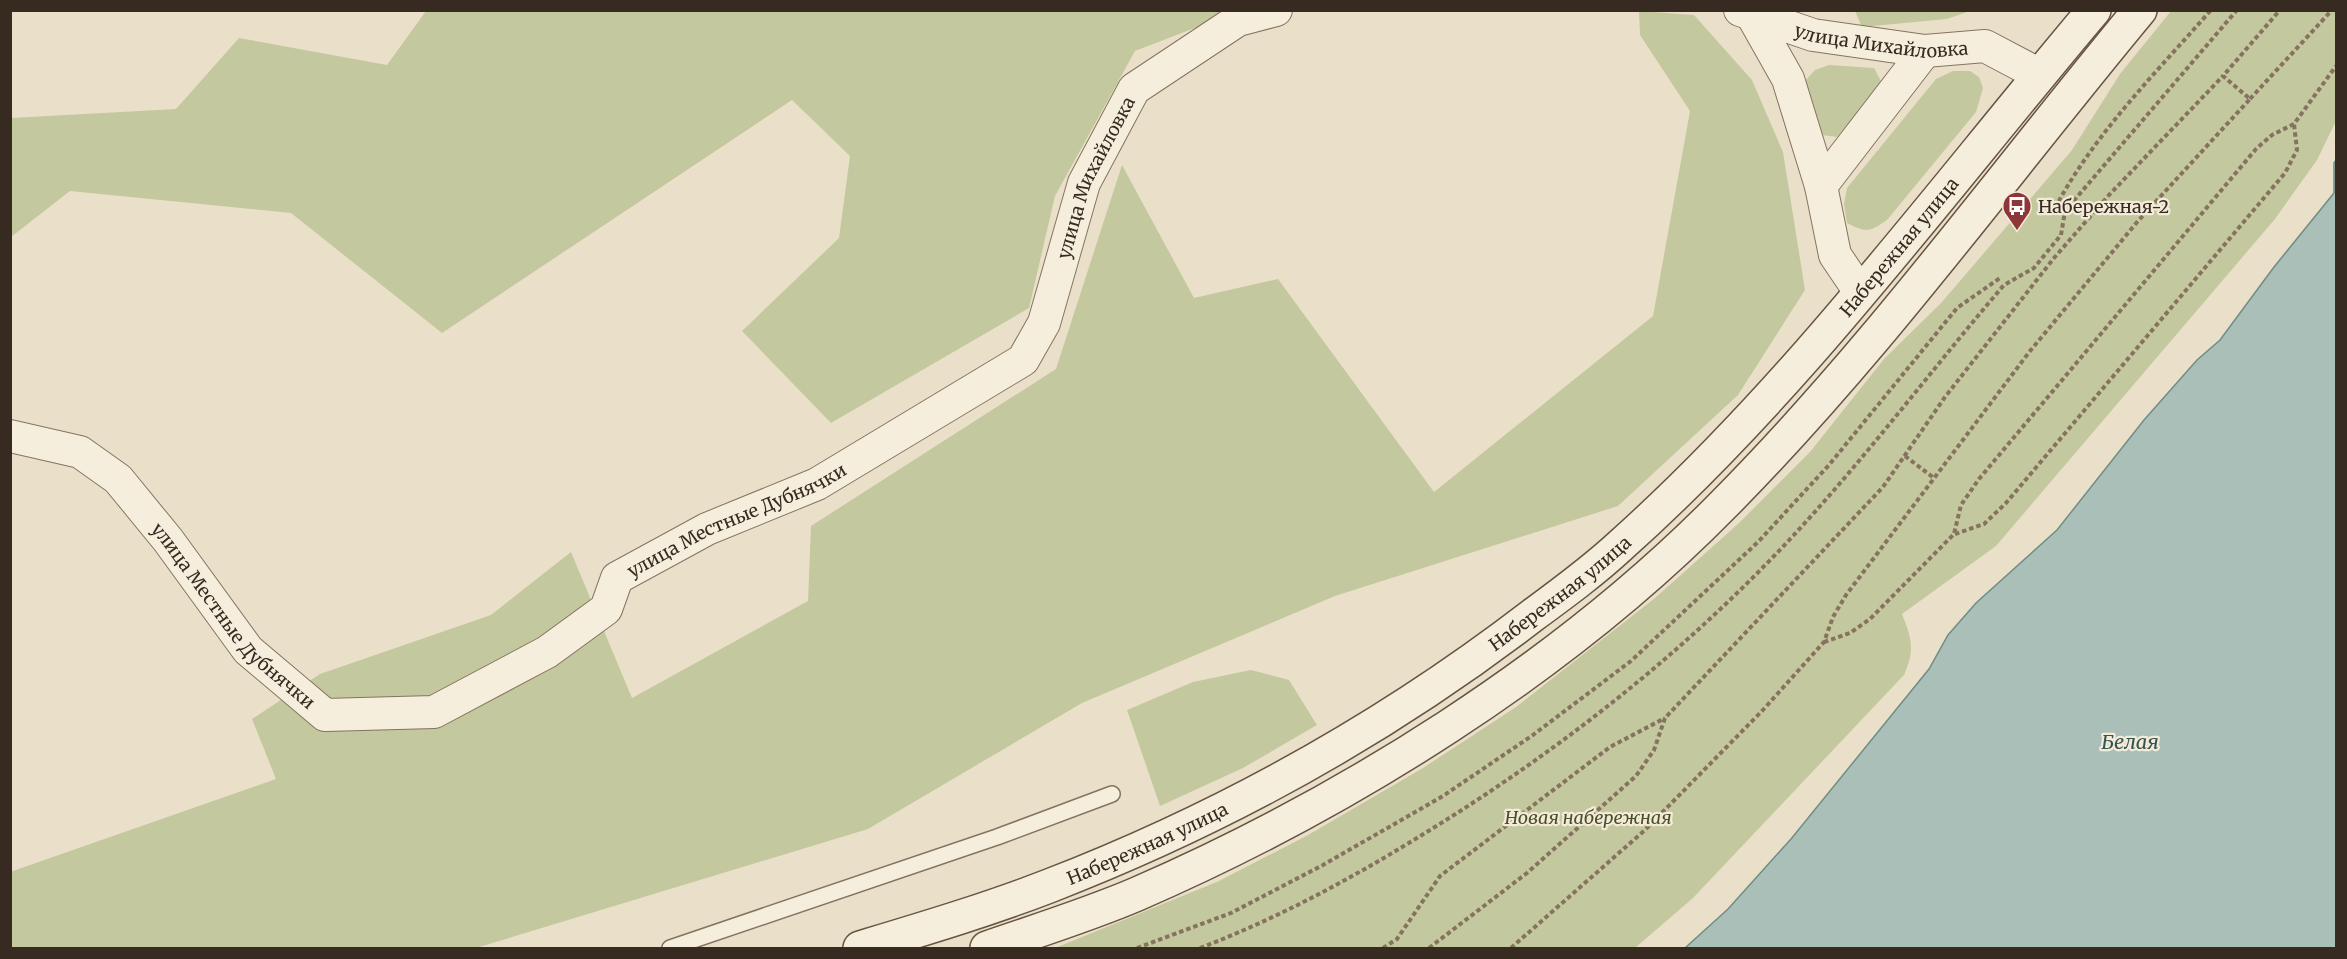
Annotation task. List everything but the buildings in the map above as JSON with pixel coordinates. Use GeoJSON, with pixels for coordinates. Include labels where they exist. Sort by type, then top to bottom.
{"type":"FeatureCollection","features":[{"type":"Feature","properties":{"kind":"street","name":"улица Михайловка"},"geometry":{"type":"LineString","coordinates":[[1044,324],[1084,183],[1134,89],[1238,20],[1276,10]]}},
{"type":"Feature","properties":{"kind":"street","name":"Набережная улица"},"geometry":{"type":"LineString","coordinates":[[860,948],[1047,887],[1120,856],[1282,780],[1391,715],[1478,657],[1523,623],[1619,547],[1691,479],[1759,409],[1860,292],[2094,10]]}},
{"type":"Feature","properties":{"kind":"street","name":"Набережная улица"},"geometry":{"type":"LineString","coordinates":[[987,948],[1135,895],[1298,815],[1502,692],[1599,618],[1721,507],[1790,435],[1864,349],[2082,78],[2140,10]]}},
{"type":"Feature","properties":{"kind":"street","name":"улица Михайловка"},"geometry":{"type":"LineString","coordinates":[[1746,14],[1813,35],[1925,51],[1985,46],[2040,75]]}},
{"type":"Feature","properties":{"kind":"street","name":"улица Михайловка"},"geometry":{"type":"LineString","coordinates":[[1746,14],[1788,79],[1821,186],[1835,255],[1860,292]]}},
{"type":"Feature","properties":{"kind":"street"},"geometry":{"type":"LineString","coordinates":[[1821,186],[1925,51]]}},
{"type":"Feature","properties":{"kind":"street","name":"улица Местные Дубнячки"},"geometry":{"type":"LineString","coordinates":[[10,436],[80,452],[118,479],[168,540],[248,650],[326,715],[434,712],[548,652],[606,609],[617,578],[707,529],[818,484],[1023,360],[1044,324]]}},
{"type":"Feature","properties":{"kind":"street"},"geometry":{"type":"LineString","coordinates":[[1120,856],[1135,895]]}},
{"type":"Feature","properties":{"kind":"lane"},"geometry":{"type":"LineString","coordinates":[[670,948],[997,837],[1112,794]]}},
{"type":"Feature","properties":{"kind":"path"},"geometry":{"type":"LineString","coordinates":[[2055,208],[2075,171],[2100,136],[2211,10]]}},
{"type":"Feature","properties":{"kind":"path"},"geometry":{"type":"LineString","coordinates":[[1383,948],[1397,939],[1440,876],[1610,747],[1665,718],[1883,487],[1946,397],[2054,258],[2109,195],[2223,76],[2280,10]]}},
{"type":"Feature","properties":{"kind":"path"},"geometry":{"type":"LineString","coordinates":[[1511,948],[1645,830],[1762,711],[1824,642],[1833,617],[1846,595],[2030,351],[2138,221],[2332,10]]}},
{"type":"Feature","properties":{"kind":"path"},"geometry":{"type":"LineString","coordinates":[[1954,534],[1961,505],[1979,479],[2256,149],[2272,135],[2294,124],[2337,66]]}},
{"type":"Feature","properties":{"kind":"path"},"geometry":{"type":"LineString","coordinates":[[2223,76],[2250,99]]}},
{"type":"Feature","properties":{"kind":"path"},"geometry":{"type":"LineString","coordinates":[[1824,642],[1850,633],[1870,620],[1954,534],[1984,524],[2006,503],[2285,173],[2297,150],[2294,124]]}},
{"type":"Feature","properties":{"kind":"path"},"geometry":{"type":"LineString","coordinates":[[2047,252],[2054,258]]}},
{"type":"Feature","properties":{"kind":"path"},"geometry":{"type":"LineString","coordinates":[[1905,456],[1934,478]]}},
{"type":"Feature","properties":{"kind":"path"},"geometry":{"type":"LineString","coordinates":[[1429,948],[1527,873],[1636,776],[1653,750],[1665,718]]}},
{"type":"Feature","properties":{"kind":"green space"},"geometry":{"type":"Polygon","coordinates":[[[426,11],[1239,11],[1135,51],[1055,196],[1029,308],[831,423],[742,331],[839,238],[850,156],[792,100],[442,333],[291,213],[70,191],[11,237],[11,118],[176,109],[239,38],[387,65],[426,11]]]}},
{"type":"Feature","properties":{"kind":"green space"},"geometry":{"type":"Polygon","coordinates":[[[1639,11],[1694,15],[1752,80],[1783,152],[1805,290],[1738,395],[1618,506],[1335,596],[1082,703],[868,829],[476,948],[11,948],[10,872],[276,779],[252,719],[320,674],[491,615],[571,552],[632,698],[808,601],[811,526],[1056,369],[1122,165],[1194,298],[1278,279],[1434,492],[1653,316],[1690,111],[1640,35],[1639,11]]]}},
{"type":"Feature","properties":{"kind":"green space"},"geometry":{"type":"Polygon","coordinates":[[[1855,11],[1970,11],[1947,19],[1862,27],[1855,11]]]}},
{"type":"Feature","properties":{"kind":"green space","name":"Новая набережная"},"geometry":{"type":"Polygon","coordinates":[[[2171,11],[2336,11],[2336,121],[2317,160],[2275,219],[1996,546],[1902,614],[1911,644],[1910,658],[1904,675],[1693,898],[1635,948],[1055,948],[1219,881],[1308,835],[1423,768],[1516,707],[1655,598],[1738,524],[1810,452],[1884,359],[1942,302],[2072,150],[2120,74],[2171,11]]]}},
{"type":"Feature","properties":{"kind":"green space"},"geometry":{"type":"Polygon","coordinates":[[[1829,65],[1874,68],[1882,83],[1837,137],[1822,135],[1805,81],[1815,70],[1829,65]]]}},
{"type":"Feature","properties":{"kind":"green space"},"geometry":{"type":"Polygon","coordinates":[[[1953,71],[1970,71],[1979,77],[1983,88],[1976,112],[1887,220],[1868,230],[1847,223],[1844,204],[1847,188],[1936,79],[1953,71]]]}},
{"type":"Feature","properties":{"kind":"green space"},"geometry":{"type":"Polygon","coordinates":[[[1251,670],[1289,680],[1317,725],[1243,768],[1160,806],[1127,710],[1193,682],[1251,670]]]}},
{"type":"Feature","properties":{"kind":"water","name":"Белая"},"geometry":{"type":"Polygon","coordinates":[[[2336,160],[2336,948],[1685,948],[1728,909],[1791,839],[1929,669],[1948,635],[1976,603],[2057,530],[2144,420],[2197,360],[2220,340],[2274,267],[2334,193],[2334,163],[2336,160]]]}},
{"type":"Feature","properties":{"kind":"place","name":"Набережная-2"},"geometry":{"type":"Point","coordinates":[2017,232]}}]}
